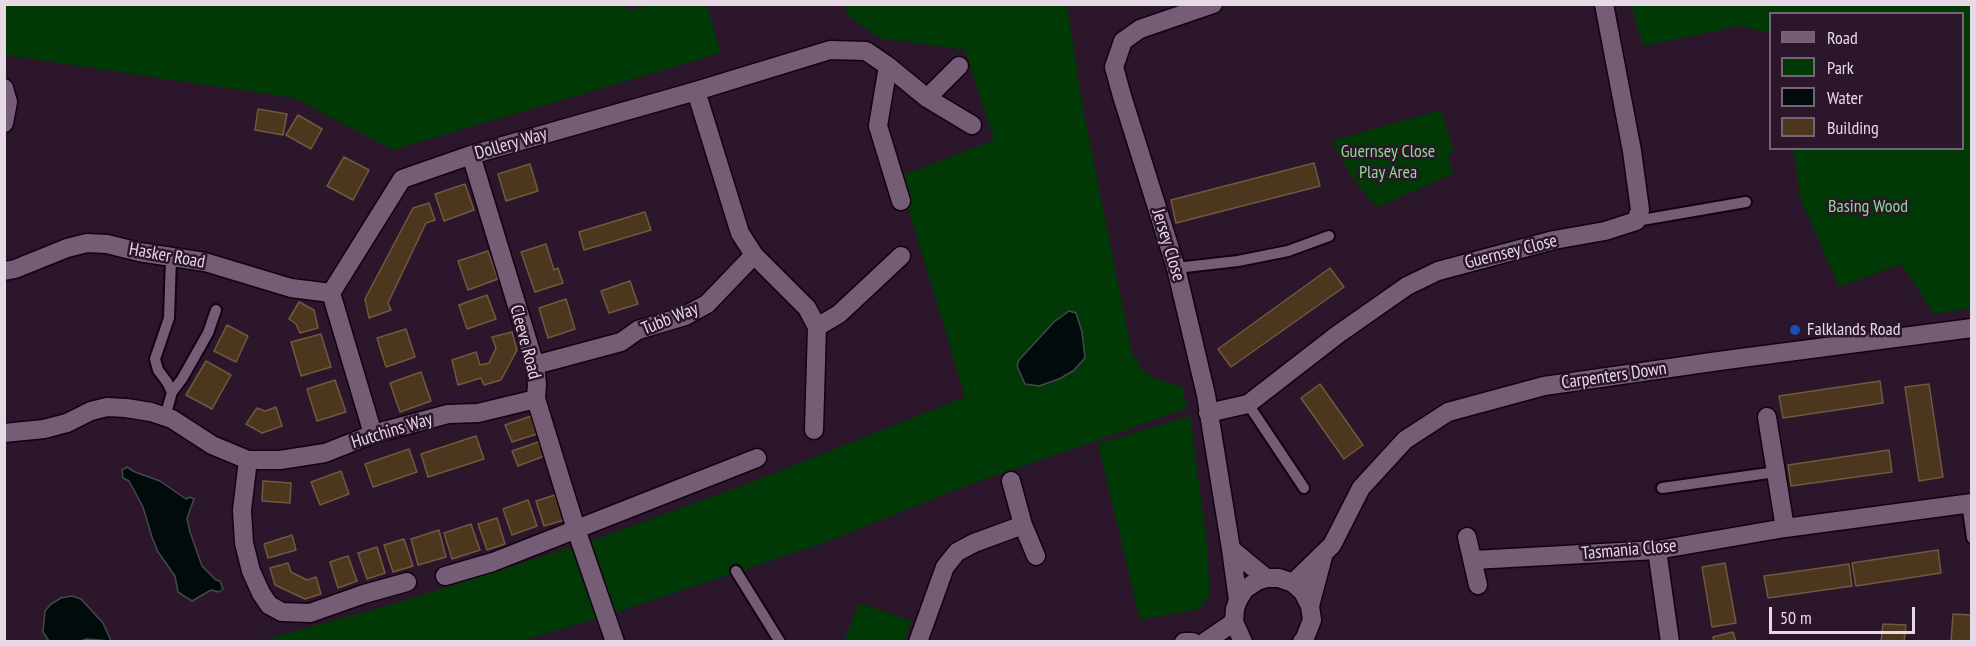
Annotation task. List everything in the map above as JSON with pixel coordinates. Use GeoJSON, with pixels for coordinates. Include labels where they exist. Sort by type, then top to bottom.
{"type":"FeatureCollection","features":[{"type":"Feature","properties":{"kind":"street","name":"Jersey Close"},"geometry":{"type":"LineString","coordinates":[[1213,4],[1140,28],[1123,41],[1114,67],[1176,268],[1206,394],[1238,600]]}},
{"type":"Feature","properties":{"kind":"street"},"geometry":{"type":"LineString","coordinates":[[1604,4],[1632,152],[1640,210],[1636,221]]}},
{"type":"Feature","properties":{"kind":"street","name":"Dollery Way"},"geometry":{"type":"LineString","coordinates":[[330,293],[402,179],[471,155],[830,50],[866,51],[927,98],[972,125]]}},
{"type":"Feature","properties":{"kind":"street"},"geometry":{"type":"LineString","coordinates":[[888,66],[878,126],[901,201]]}},
{"type":"Feature","properties":{"kind":"street"},"geometry":{"type":"LineString","coordinates":[[927,98],[959,66]]}},
{"type":"Feature","properties":{"kind":"street"},"geometry":{"type":"LineString","coordinates":[[4,88],[8,102],[4,123]]}},
{"type":"Feature","properties":{"kind":"street"},"geometry":{"type":"LineString","coordinates":[[696,91],[740,233],[754,255],[807,308],[817,327],[813,430]]}},
{"type":"Feature","properties":{"kind":"street","name":"Cleeve Road"},"geometry":{"type":"LineString","coordinates":[[471,155],[535,365],[536,399],[576,529],[615,642]]}},
{"type":"Feature","properties":{"kind":"street","name":"Guernsey Close"},"geometry":{"type":"LineString","coordinates":[[1208,413],[1248,404],[1346,329],[1407,286],[1438,271],[1554,240],[1605,231],[1636,221]]}},
{"type":"Feature","properties":{"kind":"street","name":"Hasker Road"},"geometry":{"type":"LineString","coordinates":[[4,271],[15,269],[67,248],[87,243],[107,244],[225,267],[291,288],[330,293]]}},
{"type":"Feature","properties":{"kind":"street","name":"Tubb Way"},"geometry":{"type":"LineString","coordinates":[[535,365],[621,342],[638,330],[685,316],[706,304],[754,255]]}},
{"type":"Feature","properties":{"kind":"street"},"geometry":{"type":"LineString","coordinates":[[817,327],[839,314],[901,256]]}},
{"type":"Feature","properties":{"kind":"street"},"geometry":{"type":"LineString","coordinates":[[330,293],[373,434]]}},
{"type":"Feature","properties":{"kind":"street","name":"Carpenters Down"},"geometry":{"type":"LineString","coordinates":[[1324,551],[1332,545],[1361,488],[1405,440],[1448,412],[1544,386],[1971,328]]}},
{"type":"Feature","properties":{"kind":"street","name":"Hutchins Way"},"geometry":{"type":"LineString","coordinates":[[4,433],[44,429],[67,423],[91,411],[106,407],[134,409],[165,417],[212,446],[248,460],[280,460],[325,453],[373,434],[448,414],[478,413],[536,399]]}},
{"type":"Feature","properties":{"kind":"street"},"geometry":{"type":"LineString","coordinates":[[1767,417],[1785,528]]}},
{"type":"Feature","properties":{"kind":"street"},"geometry":{"type":"LineString","coordinates":[[445,576],[493,562],[756,458]]}},
{"type":"Feature","properties":{"kind":"street"},"geometry":{"type":"LineString","coordinates":[[248,460],[242,510],[244,543],[251,571],[269,605],[282,612],[310,613],[407,582]]}},
{"type":"Feature","properties":{"kind":"street"},"geometry":{"type":"LineString","coordinates":[[1011,481],[1023,525],[1036,556]]}},
{"type":"Feature","properties":{"kind":"street","name":"Tasmania Close"},"geometry":{"type":"LineString","coordinates":[[1473,560],[1657,550],[1785,528],[1970,503]]}},
{"type":"Feature","properties":{"kind":"street"},"geometry":{"type":"LineString","coordinates":[[918,642],[945,567],[957,552],[974,543],[1023,525]]}},
{"type":"Feature","properties":{"kind":"street"},"geometry":{"type":"LineString","coordinates":[[1467,537],[1478,585]]}},
{"type":"Feature","properties":{"kind":"street"},"geometry":{"type":"LineString","coordinates":[[1231,549],[1266,578]]}},
{"type":"Feature","properties":{"kind":"street"},"geometry":{"type":"LineString","coordinates":[[1657,550],[1670,642]]}},
{"type":"Feature","properties":{"kind":"street"},"geometry":{"type":"LineString","coordinates":[[1293,583],[1324,551]]}},
{"type":"Feature","properties":{"kind":"street"},"geometry":{"type":"LineString","coordinates":[[1310,606],[1324,551]]}},
{"type":"Feature","properties":{"kind":"street"},"geometry":{"type":"LineString","coordinates":[[1243,642],[1234,622],[1238,600],[1245,589],[1266,578],[1280,578],[1293,583],[1303,592],[1310,606],[1312,620],[1305,640]]}},
{"type":"Feature","properties":{"kind":"street"},"geometry":{"type":"LineString","coordinates":[[1205,642],[1234,622]]}},
{"type":"Feature","properties":{"kind":"street"},"geometry":{"type":"LineString","coordinates":[[1184,642],[1193,642]]}},
{"type":"Feature","properties":{"kind":"lane"},"geometry":{"type":"LineString","coordinates":[[1636,221],[1746,202]]}},
{"type":"Feature","properties":{"kind":"lane"},"geometry":{"type":"LineString","coordinates":[[1176,268],[1238,261],[1288,251],[1329,236]]}},
{"type":"Feature","properties":{"kind":"lane"},"geometry":{"type":"LineString","coordinates":[[171,258],[169,318],[155,358],[158,370],[172,392]]}},
{"type":"Feature","properties":{"kind":"lane"},"geometry":{"type":"LineString","coordinates":[[165,417],[172,392],[208,333],[216,310]]}},
{"type":"Feature","properties":{"kind":"lane"},"geometry":{"type":"LineString","coordinates":[[1248,404],[1304,488]]}},
{"type":"Feature","properties":{"kind":"lane"},"geometry":{"type":"LineString","coordinates":[[1662,488],[1776,472]]}},
{"type":"Feature","properties":{"kind":"lane"},"geometry":{"type":"LineString","coordinates":[[1970,503],[1971,538]]}},
{"type":"Feature","properties":{"kind":"lane"},"geometry":{"type":"LineString","coordinates":[[736,571],[780,642]]}},
{"type":"Feature","properties":{"kind":"green space"},"geometry":{"type":"Polygon","coordinates":[[[625,4],[628,11],[650,5],[707,5],[721,53],[393,150],[294,98],[5,55],[5,5],[625,4]]]}},
{"type":"Feature","properties":{"kind":"green space"},"geometry":{"type":"Polygon","coordinates":[[[845,5],[1067,5],[1083,108],[1132,353],[1142,369],[1153,378],[1182,387],[1187,408],[968,485],[824,543],[606,616],[521,641],[256,642],[404,601],[594,540],[765,477],[965,397],[899,177],[994,140],[965,50],[880,38],[848,16],[845,5]]]}},
{"type":"Feature","properties":{"kind":"green space","name":"Basing Wood"},"geometry":{"type":"Polygon","coordinates":[[[1631,5],[1971,5],[1971,308],[1934,314],[1901,264],[1839,287],[1801,200],[1793,150],[1964,150],[1964,12],[1769,12],[1769,33],[1740,26],[1643,46],[1631,5]]]}},
{"type":"Feature","properties":{"kind":"green space","name":"Guernsey Close Play Area"},"geometry":{"type":"Polygon","coordinates":[[[1441,110],[1454,152],[1448,155],[1453,174],[1377,207],[1356,183],[1331,141],[1441,110]]]}},
{"type":"Feature","properties":{"kind":"green space"},"geometry":{"type":"Polygon","coordinates":[[[1190,416],[1207,544],[1210,594],[1200,609],[1140,620],[1098,444],[1190,416]]]}},
{"type":"Feature","properties":{"kind":"green space"},"geometry":{"type":"Polygon","coordinates":[[[859,603],[912,621],[904,641],[844,641],[859,603]]]}},
{"type":"Feature","properties":{"kind":"water"},"geometry":{"type":"Polygon","coordinates":[[[1069,311],[1076,313],[1082,332],[1085,358],[1073,371],[1059,379],[1039,386],[1025,384],[1017,366],[1019,360],[1054,322],[1069,311]]]}},
{"type":"Feature","properties":{"kind":"water"},"geometry":{"type":"Polygon","coordinates":[[[127,467],[160,481],[186,499],[190,497],[194,499],[187,518],[190,532],[202,566],[220,581],[223,589],[219,592],[211,590],[192,601],[178,592],[175,576],[158,552],[143,507],[129,481],[123,478],[122,470],[127,467]]]}},
{"type":"Feature","properties":{"kind":"water"},"geometry":{"type":"Polygon","coordinates":[[[72,596],[81,599],[103,623],[111,641],[87,639],[49,641],[43,632],[45,611],[61,598],[72,596]]]}},
{"type":"Feature","properties":{"kind":"building"},"geometry":{"type":"Polygon","coordinates":[[[258,109],[287,114],[283,135],[255,130],[258,109]]]}},
{"type":"Feature","properties":{"kind":"building"},"geometry":{"type":"Polygon","coordinates":[[[298,115],[322,129],[311,149],[286,135],[298,115]]]}},
{"type":"Feature","properties":{"kind":"building"},"geometry":{"type":"Polygon","coordinates":[[[344,157],[369,170],[353,200],[327,186],[344,157]]]}},
{"type":"Feature","properties":{"kind":"building"},"geometry":{"type":"Polygon","coordinates":[[[1314,163],[1320,186],[1176,223],[1171,200],[1314,163]]]}},
{"type":"Feature","properties":{"kind":"building"},"geometry":{"type":"Polygon","coordinates":[[[530,164],[538,191],[506,201],[498,174],[530,164]]]}},
{"type":"Feature","properties":{"kind":"building"},"geometry":{"type":"Polygon","coordinates":[[[465,184],[474,210],[444,221],[435,194],[465,184]]]}},
{"type":"Feature","properties":{"kind":"building"},"geometry":{"type":"Polygon","coordinates":[[[429,203],[435,220],[426,223],[388,303],[391,310],[369,318],[365,299],[413,208],[429,203]]]}},
{"type":"Feature","properties":{"kind":"building"},"geometry":{"type":"Polygon","coordinates":[[[645,212],[651,230],[584,250],[579,232],[645,212]]]}},
{"type":"Feature","properties":{"kind":"building"},"geometry":{"type":"Polygon","coordinates":[[[546,244],[554,270],[558,268],[563,283],[535,292],[521,252],[546,244]]]}},
{"type":"Feature","properties":{"kind":"building"},"geometry":{"type":"Polygon","coordinates":[[[488,251],[498,279],[468,290],[458,261],[488,251]]]}},
{"type":"Feature","properties":{"kind":"building"},"geometry":{"type":"Polygon","coordinates":[[[1330,268],[1344,287],[1231,367],[1218,349],[1330,268]]]}},
{"type":"Feature","properties":{"kind":"building"},"geometry":{"type":"Polygon","coordinates":[[[630,281],[638,304],[609,313],[601,291],[630,281]]]}},
{"type":"Feature","properties":{"kind":"building"},"geometry":{"type":"Polygon","coordinates":[[[487,295],[496,319],[467,329],[459,305],[487,295]]]}},
{"type":"Feature","properties":{"kind":"building"},"geometry":{"type":"Polygon","coordinates":[[[566,299],[575,329],[548,338],[539,308],[566,299]]]}},
{"type":"Feature","properties":{"kind":"building"},"geometry":{"type":"Polygon","coordinates":[[[299,302],[314,310],[318,328],[300,333],[296,324],[289,319],[299,302]]]}},
{"type":"Feature","properties":{"kind":"building"},"geometry":{"type":"Polygon","coordinates":[[[227,325],[248,336],[236,362],[214,351],[227,325]]]}},
{"type":"Feature","properties":{"kind":"building"},"geometry":{"type":"Polygon","coordinates":[[[406,329],[415,357],[386,367],[377,338],[406,329]]]}},
{"type":"Feature","properties":{"kind":"building"},"geometry":{"type":"Polygon","coordinates":[[[512,332],[517,350],[501,380],[484,385],[481,378],[458,385],[452,360],[476,352],[480,365],[489,363],[496,348],[492,337],[512,332]]]}},
{"type":"Feature","properties":{"kind":"building"},"geometry":{"type":"Polygon","coordinates":[[[321,334],[331,367],[301,376],[291,342],[321,334]]]}},
{"type":"Feature","properties":{"kind":"building"},"geometry":{"type":"Polygon","coordinates":[[[206,361],[231,375],[212,409],[186,395],[206,361]]]}},
{"type":"Feature","properties":{"kind":"building"},"geometry":{"type":"Polygon","coordinates":[[[421,372],[431,401],[400,412],[390,383],[421,372]]]}},
{"type":"Feature","properties":{"kind":"building"},"geometry":{"type":"Polygon","coordinates":[[[335,380],[346,412],[317,421],[307,389],[335,380]]]}},
{"type":"Feature","properties":{"kind":"building"},"geometry":{"type":"Polygon","coordinates":[[[1880,381],[1883,403],[1783,418],[1779,396],[1880,381]]]}},
{"type":"Feature","properties":{"kind":"building"},"geometry":{"type":"Polygon","coordinates":[[[1320,384],[1363,445],[1344,459],[1301,398],[1320,384]]]}},
{"type":"Feature","properties":{"kind":"building"},"geometry":{"type":"Polygon","coordinates":[[[1929,384],[1943,477],[1919,481],[1905,387],[1929,384]]]}},
{"type":"Feature","properties":{"kind":"building"},"geometry":{"type":"Polygon","coordinates":[[[276,407],[282,426],[262,433],[246,424],[257,408],[265,411],[276,407]]]}},
{"type":"Feature","properties":{"kind":"building"},"geometry":{"type":"Polygon","coordinates":[[[531,416],[537,434],[512,442],[505,425],[531,416]]]}},
{"type":"Feature","properties":{"kind":"building"},"geometry":{"type":"Polygon","coordinates":[[[476,436],[484,459],[428,477],[421,454],[476,436]]]}},
{"type":"Feature","properties":{"kind":"building"},"geometry":{"type":"Polygon","coordinates":[[[541,441],[547,455],[518,466],[512,451],[541,441]]]}},
{"type":"Feature","properties":{"kind":"building"},"geometry":{"type":"Polygon","coordinates":[[[409,449],[417,472],[373,487],[365,464],[409,449]]]}},
{"type":"Feature","properties":{"kind":"building"},"geometry":{"type":"Polygon","coordinates":[[[1889,450],[1892,472],[1791,486],[1788,465],[1889,450]]]}},
{"type":"Feature","properties":{"kind":"building"},"geometry":{"type":"Polygon","coordinates":[[[341,471],[349,494],[320,505],[311,482],[341,471]]]}},
{"type":"Feature","properties":{"kind":"building"},"geometry":{"type":"Polygon","coordinates":[[[263,481],[291,483],[290,503],[262,501],[263,481]]]}},
{"type":"Feature","properties":{"kind":"building"},"geometry":{"type":"Polygon","coordinates":[[[555,495],[564,520],[544,526],[536,501],[555,495]]]}},
{"type":"Feature","properties":{"kind":"building"},"geometry":{"type":"Polygon","coordinates":[[[528,500],[537,526],[512,535],[503,509],[528,500]]]}},
{"type":"Feature","properties":{"kind":"building"},"geometry":{"type":"Polygon","coordinates":[[[497,518],[505,544],[487,550],[478,524],[497,518]]]}},
{"type":"Feature","properties":{"kind":"building"},"geometry":{"type":"Polygon","coordinates":[[[471,524],[480,550],[452,559],[444,533],[471,524]]]}},
{"type":"Feature","properties":{"kind":"building"},"geometry":{"type":"Polygon","coordinates":[[[439,530],[446,557],[418,565],[411,539],[439,530]]]}},
{"type":"Feature","properties":{"kind":"building"},"geometry":{"type":"Polygon","coordinates":[[[292,535],[296,550],[268,558],[264,544],[292,535]]]}},
{"type":"Feature","properties":{"kind":"building"},"geometry":{"type":"Polygon","coordinates":[[[404,539],[413,566],[393,572],[384,545],[404,539]]]}},
{"type":"Feature","properties":{"kind":"building"},"geometry":{"type":"Polygon","coordinates":[[[377,547],[385,573],[367,579],[358,553],[377,547]]]}},
{"type":"Feature","properties":{"kind":"building"},"geometry":{"type":"Polygon","coordinates":[[[1938,550],[1941,573],[1856,586],[1852,563],[1938,550]]]}},
{"type":"Feature","properties":{"kind":"building"},"geometry":{"type":"Polygon","coordinates":[[[348,556],[357,581],[338,588],[330,562],[348,556]]]}},
{"type":"Feature","properties":{"kind":"building"},"geometry":{"type":"Polygon","coordinates":[[[288,563],[291,572],[307,580],[316,577],[321,594],[305,599],[275,585],[270,568],[288,563]]]}},
{"type":"Feature","properties":{"kind":"building"},"geometry":{"type":"Polygon","coordinates":[[[1725,563],[1736,623],[1712,627],[1702,567],[1725,563]]]}},
{"type":"Feature","properties":{"kind":"building"},"geometry":{"type":"Polygon","coordinates":[[[1849,564],[1852,586],[1768,598],[1764,576],[1849,564]]]}},
{"type":"Feature","properties":{"kind":"building"},"geometry":{"type":"Polygon","coordinates":[[[1953,614],[1972,615],[1972,642],[1951,642],[1953,614]]]}},
{"type":"Feature","properties":{"kind":"building"},"geometry":{"type":"Polygon","coordinates":[[[1883,624],[1906,625],[1904,642],[1881,642],[1883,624]]]}},
{"type":"Feature","properties":{"kind":"building"},"geometry":{"type":"Polygon","coordinates":[[[1733,632],[1736,642],[1714,642],[1713,637],[1733,632]]]}},
{"type":"Feature","properties":{"kind":"place","name":"Falklands Road"},"geometry":{"type":"Point","coordinates":[1795,330]}}]}
